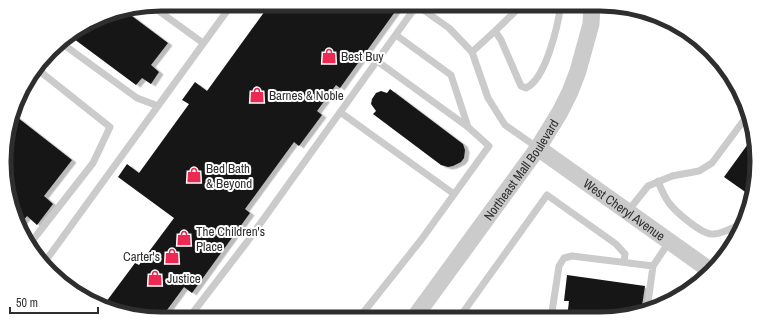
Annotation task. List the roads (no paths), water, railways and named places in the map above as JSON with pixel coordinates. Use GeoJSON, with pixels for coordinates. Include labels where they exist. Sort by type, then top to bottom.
{"type":"FeatureCollection","features":[{"type":"Feature","properties":{"kind":"street","name":"Northeast Mall Boulevard"},"geometry":{"type":"LineString","coordinates":[[418,312],[538,148],[560,112],[578,71],[591,24],[592,11]]}},
{"type":"Feature","properties":{"kind":"street","name":"West Cheryl Avenue"},"geometry":{"type":"LineString","coordinates":[[538,148],[706,268]]}},
{"type":"Feature","properties":{"kind":"lane"},"geometry":{"type":"LineString","coordinates":[[159,11],[204,43]]}},
{"type":"Feature","properties":{"kind":"lane"},"geometry":{"type":"LineString","coordinates":[[47,259],[226,11]]}},
{"type":"Feature","properties":{"kind":"lane"},"geometry":{"type":"LineString","coordinates":[[194,312],[236,258],[412,11]]}},
{"type":"Feature","properties":{"kind":"lane"},"geometry":{"type":"LineString","coordinates":[[425,11],[449,28],[472,52],[488,98],[506,125],[538,148]]}},
{"type":"Feature","properties":{"kind":"lane"},"geometry":{"type":"LineString","coordinates":[[472,52],[516,11]]}},
{"type":"Feature","properties":{"kind":"lane"},"geometry":{"type":"LineString","coordinates":[[495,31],[501,40],[521,86],[526,88],[531,86],[547,60],[560,11]]}},
{"type":"Feature","properties":{"kind":"lane"},"geometry":{"type":"LineString","coordinates":[[396,35],[451,75],[468,127]]}},
{"type":"Feature","properties":{"kind":"lane"},"geometry":{"type":"LineString","coordinates":[[65,46],[137,98],[158,106]]}},
{"type":"Feature","properties":{"kind":"lane"},"geometry":{"type":"LineString","coordinates":[[364,312],[421,240],[489,146],[468,127],[377,61]]}},
{"type":"Feature","properties":{"kind":"lane"},"geometry":{"type":"LineString","coordinates":[[33,240],[93,163],[110,127],[41,72]]}},
{"type":"Feature","properties":{"kind":"lane"},"geometry":{"type":"LineString","coordinates":[[340,112],[454,194]]}},
{"type":"Feature","properties":{"kind":"lane"},"geometry":{"type":"LineString","coordinates":[[628,212],[648,186],[658,181],[699,171],[712,163],[744,120]]}},
{"type":"Feature","properties":{"kind":"lane"},"geometry":{"type":"LineString","coordinates":[[658,181],[664,195],[674,208],[708,234],[715,234],[735,226]]}},
{"type":"Feature","properties":{"kind":"lane"},"geometry":{"type":"LineString","coordinates":[[463,312],[547,195],[616,244],[625,254],[624,262]]}},
{"type":"Feature","properties":{"kind":"lane"},"geometry":{"type":"LineString","coordinates":[[648,304],[653,266],[669,241]]}},
{"type":"Feature","properties":{"kind":"lane"},"geometry":{"type":"LineString","coordinates":[[552,312],[559,266],[564,258],[572,256],[653,266]]}},
{"type":"Feature","properties":{"kind":"place","name":"Best Buy"},"geometry":{"type":"Point","coordinates":[329,56]}},
{"type":"Feature","properties":{"kind":"place","name":"Barnes & Noble"},"geometry":{"type":"Point","coordinates":[257,95]}},
{"type":"Feature","properties":{"kind":"place","name":"Bed Bath & Beyond"},"geometry":{"type":"Point","coordinates":[194,175]}},
{"type":"Feature","properties":{"kind":"place","name":"The Children's Place"},"geometry":{"type":"Point","coordinates":[184,238]}},
{"type":"Feature","properties":{"kind":"place","name":"Carter's"},"geometry":{"type":"Point","coordinates":[172,256]}},
{"type":"Feature","properties":{"kind":"place","name":"Justice"},"geometry":{"type":"Point","coordinates":[155,278]}}]}
